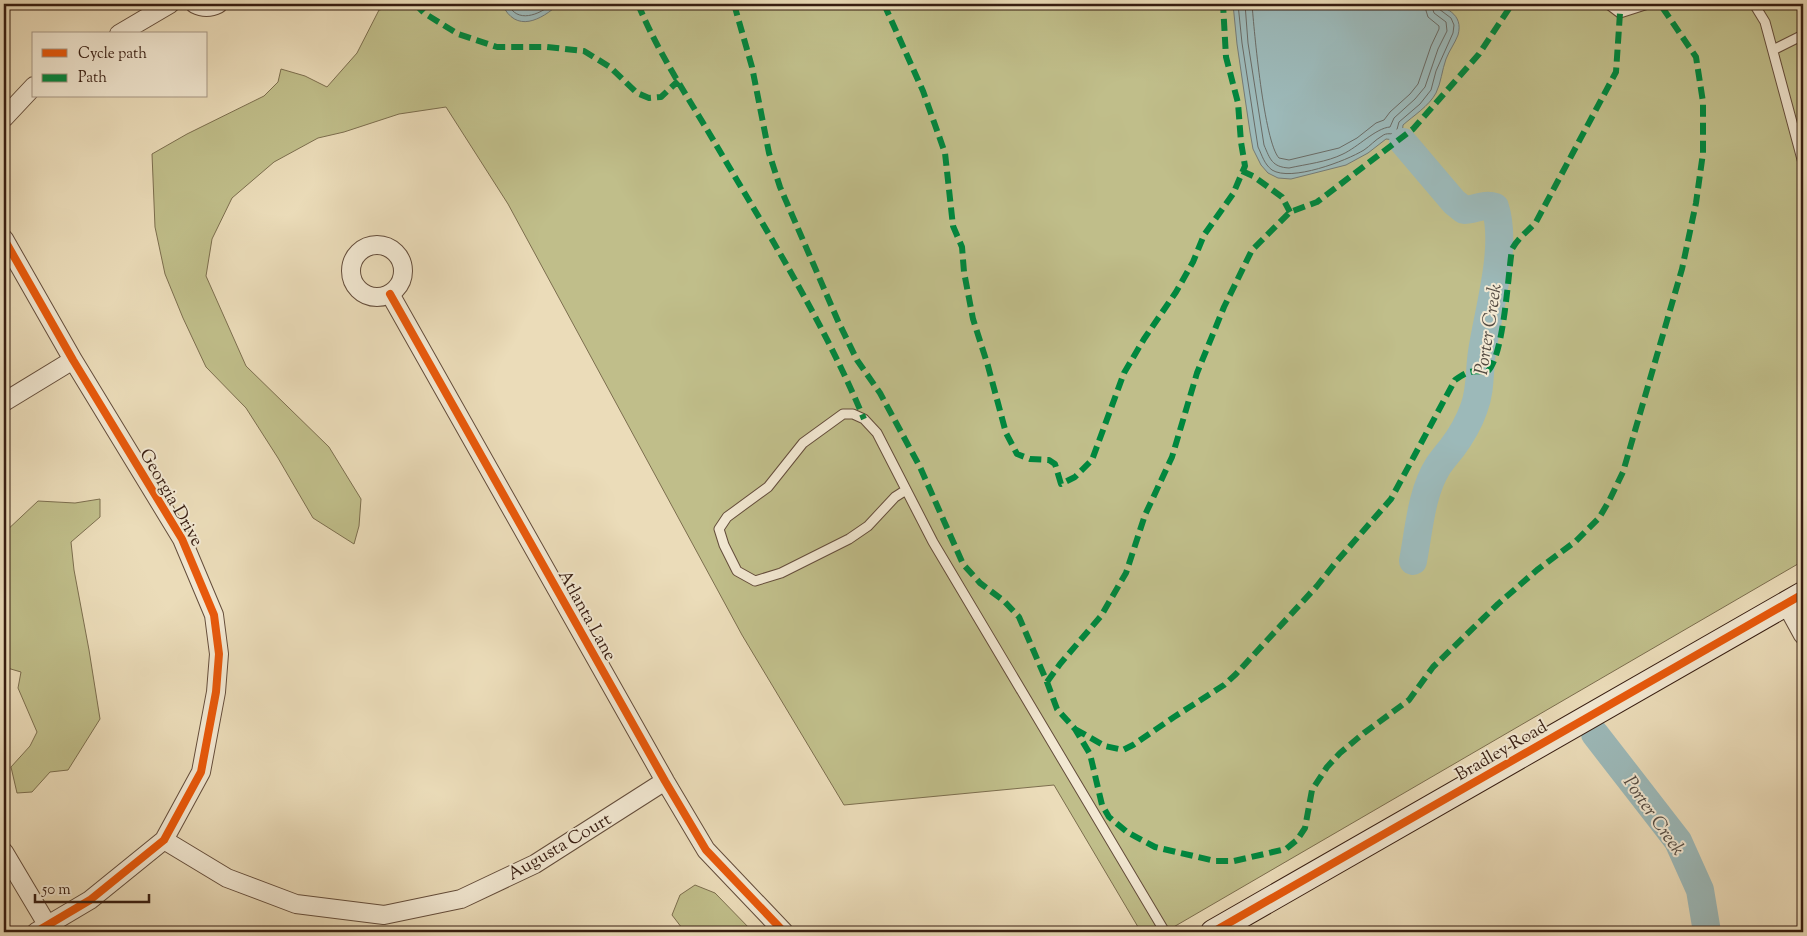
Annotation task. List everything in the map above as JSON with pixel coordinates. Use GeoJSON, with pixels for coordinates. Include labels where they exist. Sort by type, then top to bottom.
{"type":"FeatureCollection","features":[{"type":"Feature","properties":{"kind":"street"},"geometry":{"type":"LineString","coordinates":[[122,32],[170,4]]}},
{"type":"Feature","properties":{"kind":"street"},"geometry":{"type":"LineString","coordinates":[[195,4],[208,7],[218,4]]}},
{"type":"Feature","properties":{"kind":"street"},"geometry":{"type":"LineString","coordinates":[[4,118],[32,88]]}},
{"type":"Feature","properties":{"kind":"street","name":"Georgia Drive"},"geometry":{"type":"LineString","coordinates":[[4,239],[73,360],[182,539],[214,615],[219,654],[217,682],[201,772],[164,840],[90,900],[42,929]]}},
{"type":"Feature","properties":{"kind":"street","name":"Atlanta Lane"},"geometry":{"type":"LineString","coordinates":[[390,294],[665,781],[706,850],[784,932]]}},
{"type":"Feature","properties":{"kind":"street"},"geometry":{"type":"LineString","coordinates":[[4,402],[73,360]]}},
{"type":"Feature","properties":{"kind":"street"},"geometry":{"type":"LineString","coordinates":[[1798,599],[1803,635]]}},
{"type":"Feature","properties":{"kind":"street","name":"Bradley Road"},"geometry":{"type":"LineString","coordinates":[[1213,932],[1798,599]]}},
{"type":"Feature","properties":{"kind":"street","name":"Augusta Court"},"geometry":{"type":"LineString","coordinates":[[164,840],[227,878],[296,904],[384,914],[461,899],[534,864],[665,781]]}},
{"type":"Feature","properties":{"kind":"street"},"geometry":{"type":"LineString","coordinates":[[4,852],[42,929]]}},
{"type":"Feature","properties":{"kind":"lane"},"geometry":{"type":"LineString","coordinates":[[1608,4],[1620,13],[1648,4]]}},
{"type":"Feature","properties":{"kind":"lane"},"geometry":{"type":"LineString","coordinates":[[1754,4],[1765,22],[1803,163]]}},
{"type":"Feature","properties":{"kind":"lane"},"geometry":{"type":"LineString","coordinates":[[1773,50],[1803,35]]}},
{"type":"Feature","properties":{"kind":"lane"},"geometry":{"type":"LineString","coordinates":[[906,490],[895,498],[868,526],[849,539],[781,573],[755,581],[737,571],[724,545],[719,529],[727,517],[768,488],[803,443],[843,414],[853,414],[864,419],[878,433],[933,542],[1164,932]]}},
{"type":"Feature","properties":{"kind":"shaded area"},"geometry":{"type":"Polygon","coordinates":[[[381,4],[1803,4],[1803,561],[1165,932],[1141,932],[1054,785],[844,805],[742,635],[508,204],[446,107],[399,114],[344,132],[318,138],[274,162],[232,198],[212,239],[206,276],[246,366],[329,447],[361,499],[359,526],[354,544],[313,518],[246,408],[206,367],[183,318],[165,274],[155,227],[152,154],[187,134],[264,96],[278,82],[281,69],[305,76],[327,87],[357,53],[379,10],[384,9],[381,4]]]}},
{"type":"Feature","properties":{"kind":"shaded area"},"geometry":{"type":"Polygon","coordinates":[[[100,499],[100,517],[71,542],[74,570],[100,719],[68,770],[50,772],[32,792],[17,793],[11,767],[30,746],[37,732],[18,688],[21,672],[4,667],[4,533],[38,501],[75,503],[100,499]]]}},
{"type":"Feature","properties":{"kind":"shaded area"},"geometry":{"type":"Polygon","coordinates":[[[695,885],[715,893],[753,932],[685,932],[672,915],[680,895],[695,885]]]}},
{"type":"Feature","properties":{"kind":"water"},"geometry":{"type":"Polygon","coordinates":[[[502,4],[559,4],[537,19],[521,21],[514,19],[502,4]]]}},
{"type":"Feature","properties":{"kind":"water"},"geometry":{"type":"Polygon","coordinates":[[[1233,4],[1429,4],[1452,12],[1456,16],[1459,28],[1457,38],[1446,59],[1436,93],[1425,106],[1403,125],[1402,136],[1395,140],[1386,139],[1368,153],[1346,165],[1291,179],[1278,178],[1268,173],[1261,165],[1253,149],[1237,44],[1233,4]]]}},
{"type":"Feature","properties":{"kind":"waterway","name":"Porter Creek"},"geometry":{"type":"LineString","coordinates":[[1403,142],[1454,202],[1464,210],[1487,206],[1495,207],[1499,241],[1496,279],[1482,352],[1476,401],[1465,429],[1432,477],[1421,512],[1413,561]]}},
{"type":"Feature","properties":{"kind":"waterway","name":"Porter Creek"},"geometry":{"type":"LineString","coordinates":[[1595,734],[1678,841],[1700,890],[1707,932]]}},
{"type":"Feature","properties":{"kind":"marked path"},"geometry":{"type":"LineString","coordinates":[[415,4],[424,13],[458,34],[497,47],[547,47],[584,51],[610,67],[637,93],[649,98],[661,97],[678,81]]}},
{"type":"Feature","properties":{"kind":"marked path"},"geometry":{"type":"LineString","coordinates":[[638,4],[664,57],[813,313],[864,419]]}},
{"type":"Feature","properties":{"kind":"marked path"},"geometry":{"type":"LineString","coordinates":[[734,4],[752,67],[769,153],[780,187],[838,321],[857,360],[880,393],[920,467],[963,564],[980,583],[1004,601],[1019,617],[1057,709],[1075,729],[1090,754],[1102,805],[1109,817],[1127,832],[1155,847],[1215,861],[1234,861],[1286,849],[1297,840],[1305,828],[1312,790],[1327,767],[1340,753],[1364,733],[1409,700],[1433,667],[1498,604],[1537,570],[1576,541],[1599,518],[1609,501],[1623,472],[1682,269],[1696,203],[1703,153],[1703,102],[1696,57],[1660,4]]}},
{"type":"Feature","properties":{"kind":"marked path"},"geometry":{"type":"LineString","coordinates":[[884,4],[923,91],[945,153],[953,226],[962,247],[964,272],[973,319],[1006,433],[1017,454],[1030,459],[1049,460],[1055,464],[1061,484],[1075,477],[1092,460],[1124,373],[1144,339],[1176,292],[1193,262],[1204,235],[1233,194],[1245,166],[1238,103],[1226,57],[1223,4]]}},
{"type":"Feature","properties":{"kind":"marked path"},"geometry":{"type":"LineString","coordinates":[[1047,682],[1101,616],[1126,573],[1145,515],[1172,457],[1197,373],[1224,307],[1252,250],[1290,212],[1317,202],[1413,129],[1479,54],[1512,4]]}},
{"type":"Feature","properties":{"kind":"marked path"},"geometry":{"type":"LineString","coordinates":[[1075,729],[1105,746],[1123,750],[1224,685],[1317,586],[1391,499],[1455,380],[1470,372],[1487,372],[1493,363],[1501,333],[1512,249],[1536,222],[1616,72],[1620,13]]}},
{"type":"Feature","properties":{"kind":"marked path"},"geometry":{"type":"LineString","coordinates":[[1242,171],[1253,176],[1282,197],[1290,212]]}},
{"type":"Feature","properties":{"kind":"cycle path"},"geometry":{"type":"LineString","coordinates":[[4,239],[73,360],[182,539],[214,615],[219,654],[216,692],[201,772],[164,840],[90,900],[36,932]]}},
{"type":"Feature","properties":{"kind":"cycle path"},"geometry":{"type":"LineString","coordinates":[[390,294],[665,781],[706,850],[784,932]]}},
{"type":"Feature","properties":{"kind":"cycle path"},"geometry":{"type":"LineString","coordinates":[[1213,932],[1803,594]]}}]}
